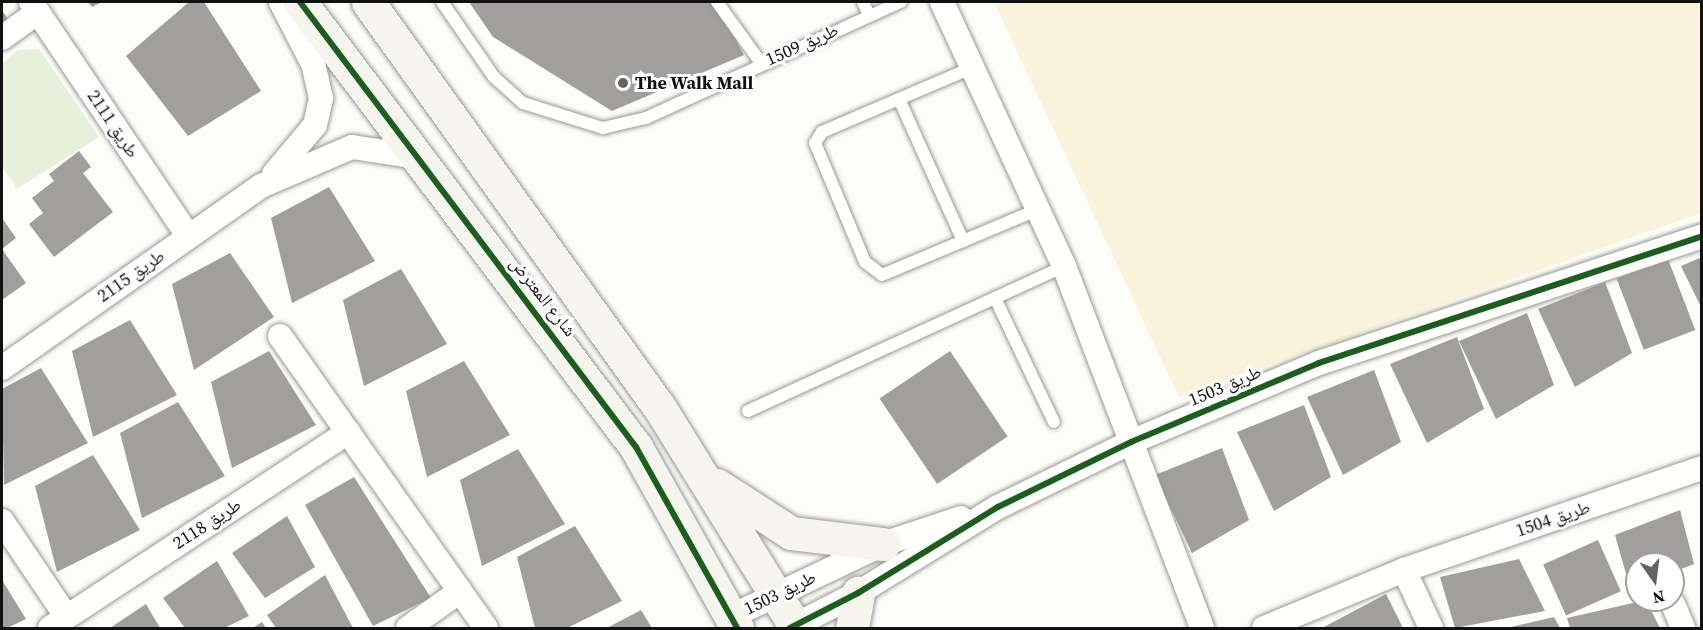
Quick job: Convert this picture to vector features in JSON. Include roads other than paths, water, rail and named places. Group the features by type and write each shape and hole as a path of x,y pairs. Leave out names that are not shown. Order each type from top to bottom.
{"street":[{"name":"طريق 2115","path":"2,368 261,186 294,154 320,112 313,64 281,2"},
{"name":"شارع المعترض","path":"300,2 412,156 636,447 734,623"},
{"name":"شارع المعترض","path":"368,2 704,476 776,593 794,628"},
{"path":"942,2 969,69 1064,266 1202,628"},
{"name":"طريق 2111","path":"2,38 34,7 188,236"},
{"name":"طريق 2115","path":"261,186 352,147 412,156"},
{"name":"طريق 1503","path":"794,628 858,593 998,507 1131,442 1319,363 1701,236"},
{"path":"280,336 486,628"},
{"name":"طريق 2118","path":"2,521 58,622 348,432"},
{"name":"طريق 1504","path":"1264,628 1404,570 1701,468"},
{"path":"704,476 791,533 883,544"},
{"name":"طريق 1503","path":"734,623 776,593 883,544 998,507"},
{"path":"1404,570 1431,628"},
{"path":"408,628 460,591"},
{"path":"852,628 858,593"},
{"path":"1676,612 1683,628"}],"lane":[{"path":"385,2 420,73"},
{"name":"طريق 1509","path":"442,2 508,91 524,103 581,125 625,125 901,2"},
{"path":"717,2 761,63"},
{"path":"863,2 869,15"},
{"path":"969,69 822,132 815,143 868,269 882,275 1037,210"},
{"path":"900,99 963,241"},
{"path":"748,411 1064,266"},
{"path":"995,298 1054,422"}],"place":[{"name":"The Walk Mall","path":"623,83"}]}
